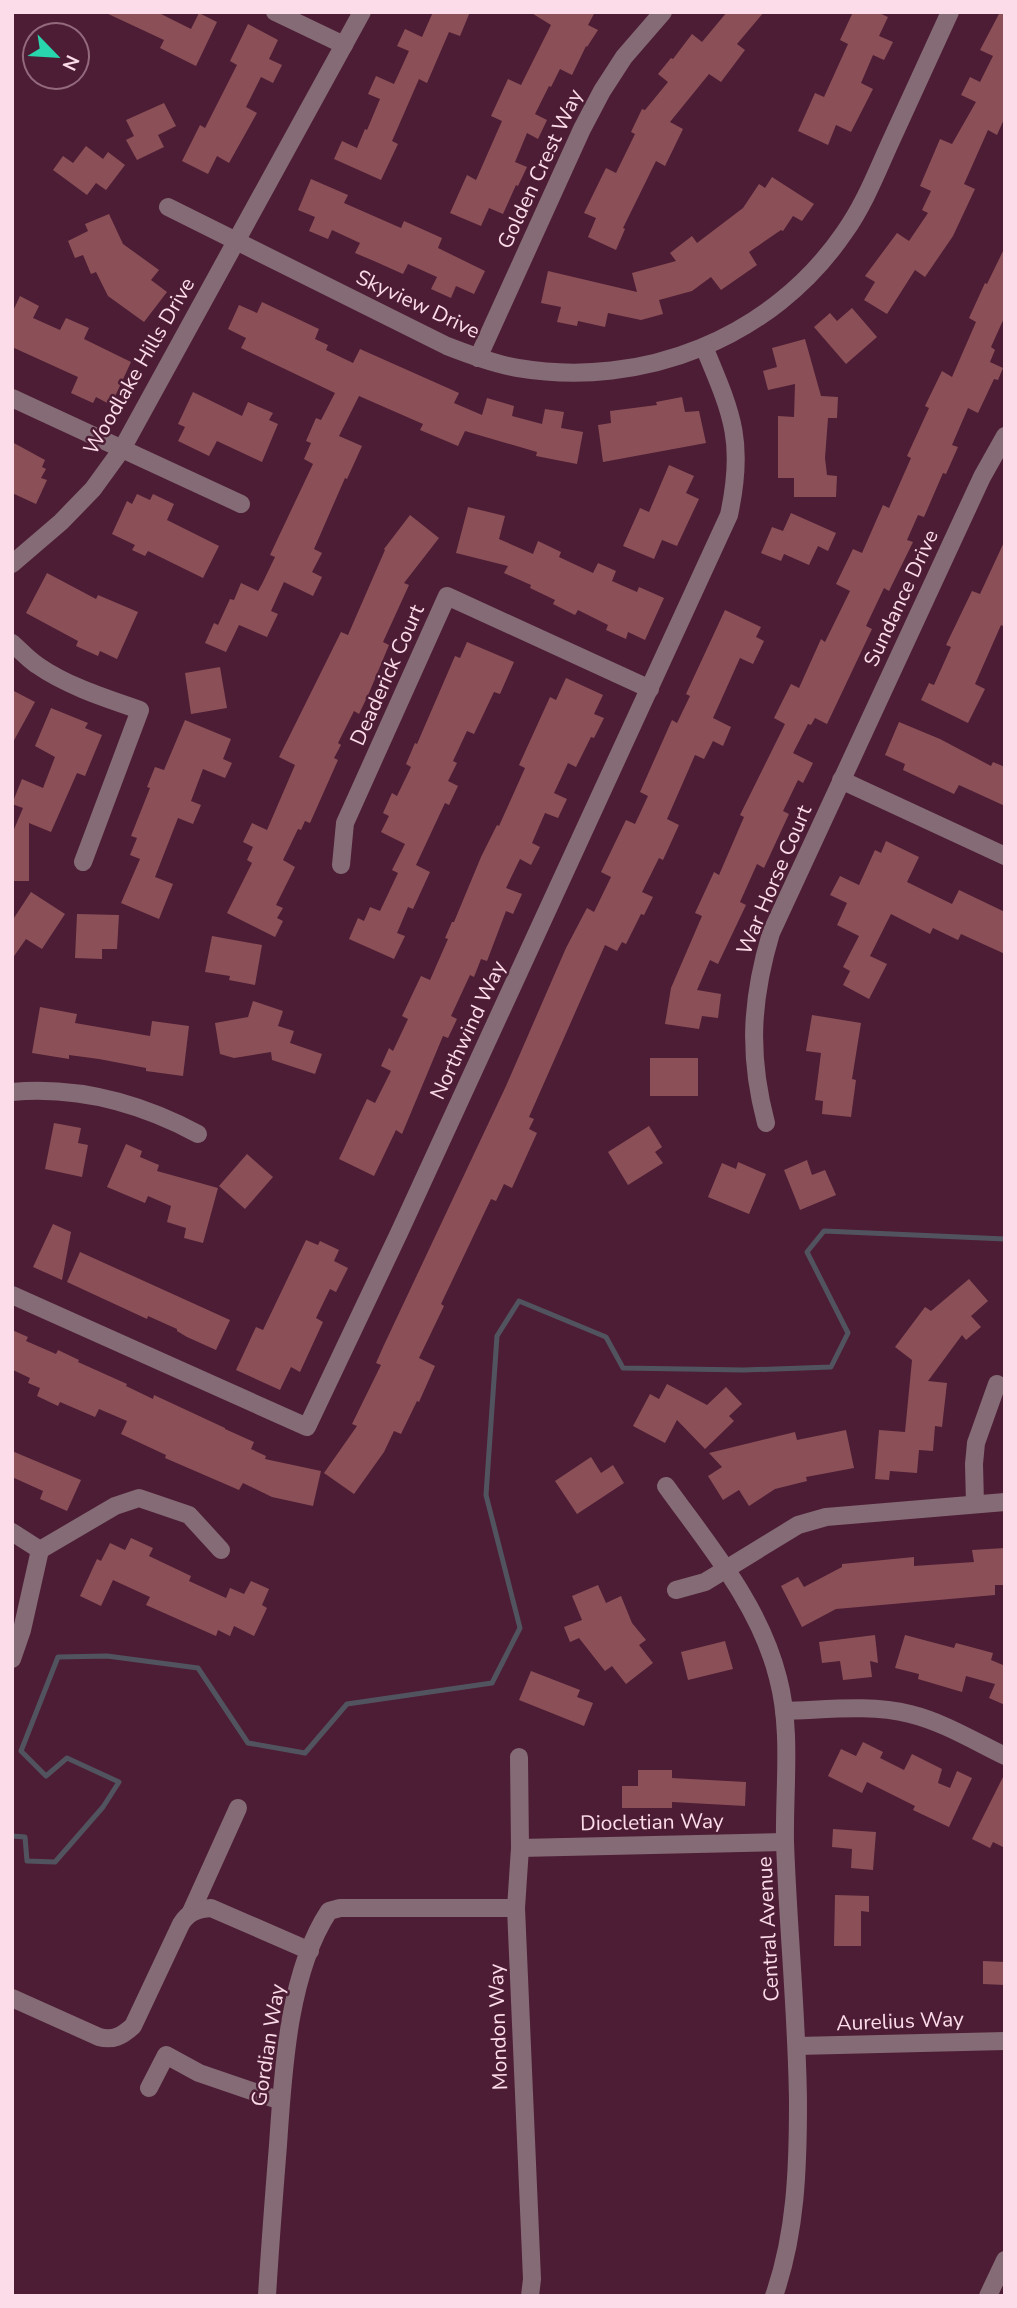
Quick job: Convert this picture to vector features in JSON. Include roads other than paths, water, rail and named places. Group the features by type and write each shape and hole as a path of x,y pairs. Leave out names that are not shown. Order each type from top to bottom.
{"street":[{"path":"275,12 344,45"},
{"name":"Woodlake Hills Drive","path":"12,564 61,522 93,489 122,449 362,12"},
{"name":"Golden Crest Way","path":"478,358 602,90 624,57 663,12"},
{"name":"Skyview Drive","path":"236,242 447,346 478,358 556,372 602,372 659,362 704,347 731,334 765,313 820,265 865,199 950,12"},
{"path":"168,207 236,242"},
{"name":"Northwind Way","path":"12,1295 307,1427 400,1233 729,515 736,485 734,429 726,399 704,347"},
{"path":"12,398 241,504"},
{"name":"Sundance Drive","path":"841,780 982,477 1005,436"},
{"name":"Deaderick Court","path":"341,865 345,823 447,596 650,689"},
{"path":"12,643 36,665 55,676 140,710 83,862"},
{"path":"841,780 1005,856"},
{"name":"War Horse Court","path":"766,1123 755,1075 753,1040 755,1000 761,966 771,933 841,780"},
{"path":"12,1092 65,1091 101,1097 164,1116 198,1134"},
{"path":"975,1504 976,1443 997,1384"},
{"name":"Central Avenue","path":"666,1486 727,1570 757,1621 769,1649 785,1711 785,1842 797,2046 798,2159 796,2204 788,2249 774,2296"},
{"path":"12,1659 22,1630 40,1550 115,1506 139,1498 189,1515 221,1550"},
{"path":"676,1590 705,1582 798,1525 827,1517 1005,1502"},
{"path":"12,1532 40,1550"},
{"path":"785,1711 848,1709 911,1714 1005,1756"},
{"name":"Mondon Way","path":"519,1757 520,1848 516,1908 532,2279 530,2296"},
{"path":"12,1998 99,2037 112,2039 124,2035 133,2026 181,1924 191,1912 238,1808"},
{"name":"Diocletian Way","path":"520,1848 785,1842"},
{"path":"191,1912 211,1908 310,1951"},
{"name":"Gordian Way","path":"267,2296 281,2101 292,2011 310,1951 329,1911 340,1908 516,1908"},
{"name":"Aurelius Way","path":"797,2046 1005,2041"},
{"path":"149,2088 166,2055 199,2073 281,2101"},
{"path":"988,2296 1005,2260"}],"waterway":[{"path":"12,1836 25,1837 27,1861 55,1862 103,1807 119,1782 67,1758 46,1776 21,1751 58,1657 107,1656 198,1668 248,1743 305,1753 347,1704 492,1683 520,1628 486,1495 497,1336 519,1301 606,1337 623,1368 744,1370 831,1367 848,1333 807,1252 824,1231 1005,1239"}]}
